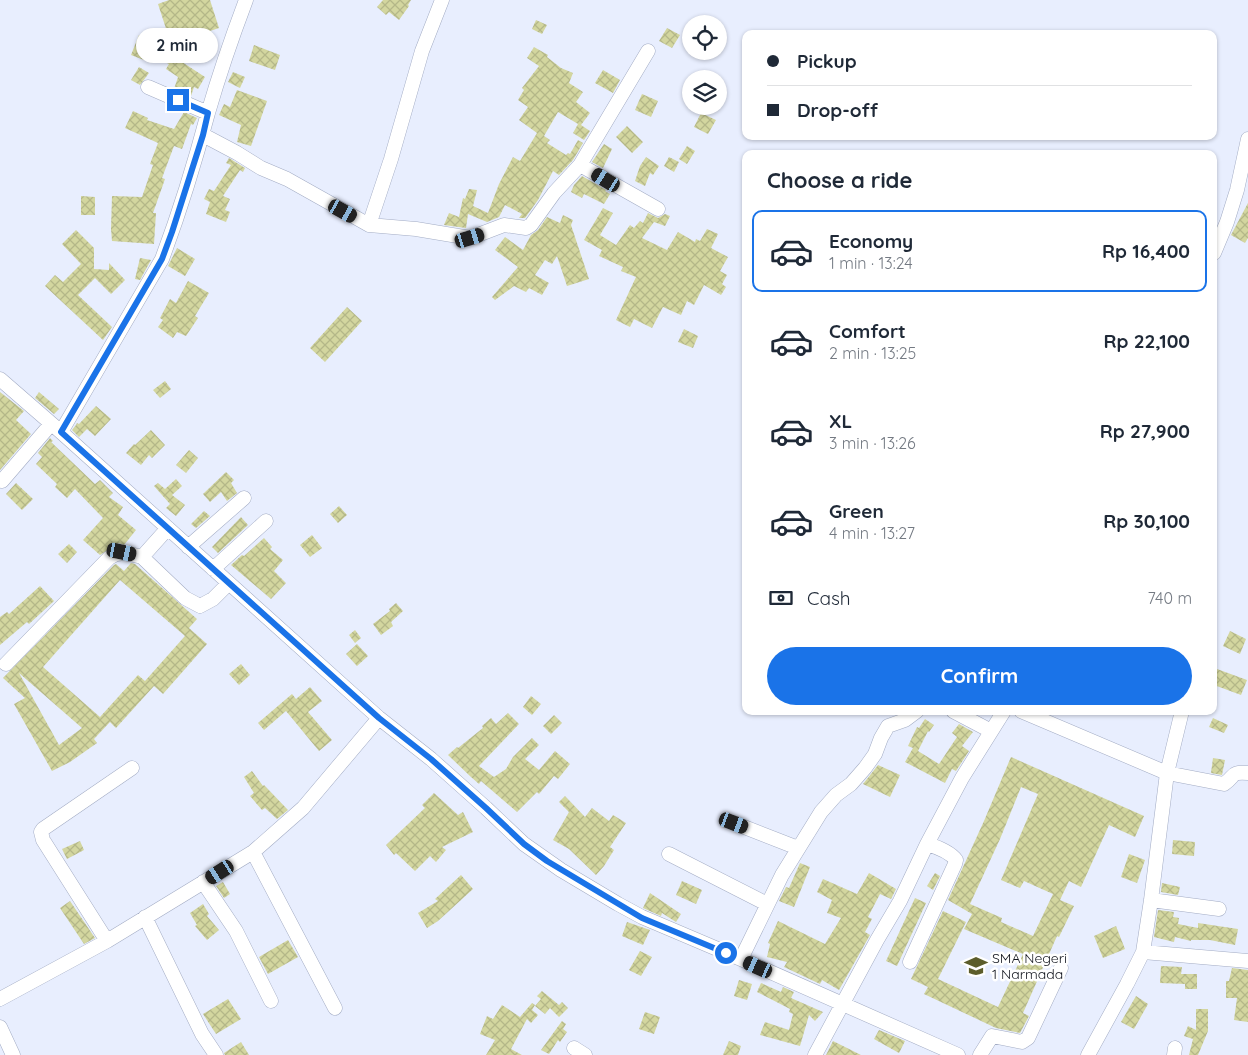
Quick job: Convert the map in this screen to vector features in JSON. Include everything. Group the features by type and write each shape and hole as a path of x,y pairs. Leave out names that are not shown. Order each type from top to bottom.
{"street":[{"path":"2,481 56,428 162,259 203,135 225,56 246,0"},
{"path":"369,225 392,159 422,51 442,0"},
{"path":"203,135 369,225 416,229 470,238 504,225 526,228 531,225 554,193 580,165 648,51"},
{"path":"148,87 208,113"},
{"path":"1217,246 1237,190 1248,139"},
{"path":"580,165 658,209"},
{"path":"0,380 379,718 466,789 524,844 561,870 650,921 958,1055"},
{"path":"188,547 244,498"},
{"path":"213,569 266,521"},
{"path":"142,557 168,528"},
{"path":"6,664 116,553 122,552 142,557 185,598 200,606 213,599 229,583"},
{"path":"741,959 767,904 798,848 821,812 836,795 851,784 866,768 888,726 905,720 912,715"},
{"path":"961,715 991,731"},
{"path":"815,1055 849,1007 900,901 935,847 962,778 1001,715"},
{"path":"1031,715 1167,772 1224,784 1236,772 1248,773"},
{"path":"1088,1055 1143,952 1167,772 1181,715"},
{"path":"0,1000 107,941 253,852 303,808 379,718"},
{"path":"107,941 44,840 41,832 42,829 132,768"},
{"path":"734,823 798,848"},
{"path":"910,962 955,864 954,857 935,847"},
{"path":"253,852 335,1008"},
{"path":"669,854 767,904"},
{"path":"203,882 236,931 271,1001"},
{"path":"1151,900 1219,909"},
{"path":"145,917 202,1034 216,1055"},
{"path":"1143,952 1248,961"},
{"path":"980,1055 992,1036 1022,1042 1028,1038 1061,968"},
{"path":"0,1027 13,1055"}],"building":[{"path":"169,0 210,0 219,28 171,44 158,4"},
{"path":"383,0 411,0 399,20 389,12 386,15 377,7"},
{"path":"536,20 547,25 542,34 532,29"},
{"path":"667,28 680,35 672,48 659,41"},
{"path":"139,35 152,40 144,60 131,55"},
{"path":"254,45 280,55 275,70 249,61"},
{"path":"534,47 548,55 547,57 561,68 573,73 569,83 583,92 576,102 590,113 581,125 590,131 584,140 573,133 578,124 558,112 544,136 550,140 547,143 566,155 570,154 578,140 583,143 573,160 559,175 553,171 538,200 525,218 519,218 522,214 505,205 499,217 487,222 468,214 466,228 444,225 449,213 459,217 463,198 465,199 469,189 477,190 473,206 488,213 499,184 513,157 520,161 537,133 519,120 528,107 518,100 524,90 522,88 539,66 527,58"},
{"path":"175,50 186,57 182,62 205,77 198,89 194,87 191,96 174,89 178,77 166,69 169,64 167,63"},
{"path":"139,67 149,73 140,85 131,80"},
{"path":"603,70 620,80 613,93 595,83"},
{"path":"233,72 245,77 240,88 228,82"},
{"path":"237,90 267,101 251,146 237,142 241,125 219,115 224,104 230,107"},
{"path":"642,94 658,101 651,117 635,110"},
{"path":"133,111 148,118 147,120 174,129 184,112 197,118 193,125 191,124 182,149 174,146 162,178 165,179 153,213 156,213 154,244 112,241 112,196 142,197 153,165 150,164 158,143 125,128"},
{"path":"700,115 705,115 716,120 708,134 694,127"},
{"path":"627,126 643,142 632,153 616,137"},
{"path":"604,144 612,149 603,168 592,162"},
{"path":"687,146 695,151 687,164 679,159"},
{"path":"646,157 659,166 653,175 650,173 645,186 635,181 640,166"},
{"path":"669,157 679,162 674,172 664,166"},
{"path":"229,158 245,168 243,172 240,170 223,196 230,199 225,210 230,212 226,222 206,214 210,202 204,199 209,189 214,191 231,165 226,163"},
{"path":"582,176 610,194 604,204 584,194 582,198 571,192"},
{"path":"81,196 95,197 95,215 81,215"},
{"path":"1248,203 1248,238 1245,243 1231,235"},
{"path":"603,208 613,213 600,235 616,245 630,225 634,228 640,221 643,223 648,213 658,218 665,214 670,216 665,226 654,222 642,238 667,250 678,232 695,242 696,239 700,241 707,229 718,234 711,248 728,257 720,271 727,275 722,284 726,287 721,295 704,285 694,305 687,301 681,315 663,307 652,328 634,319 630,327 616,320 636,277 621,271 623,267 599,256 602,250 584,240"},
{"path":"563,215 573,220 571,225 589,279 567,286 557,256 552,264 545,260 535,275 549,283 542,295 529,288 526,292 514,286 495,300 492,297 518,267 495,250 505,237 523,250 531,235 538,230 547,217 560,223"},
{"path":"76,230 94,248 94,269 109,270 109,263 125,280 111,294 95,278 78,295 112,327 103,340 45,286 55,275 63,282 81,264 62,244"},
{"path":"177,248 195,259 185,276 168,266"},
{"path":"140,258 151,260 140,280 135,279"},
{"path":"188,281 209,293 195,316 198,318 186,336 177,332 173,338 158,327 163,320 160,318 170,299 176,303"},
{"path":"347,307 362,321 325,362 310,348"},
{"path":"684,329 698,336 693,348 678,342"},
{"path":"165,381 171,389 160,398 153,390"},
{"path":"0,392 24,411 16,420 31,434 0,470"},
{"path":"39,392 59,409 54,414 35,398"},
{"path":"96,406 111,419 95,436 87,429 79,437 72,430"},
{"path":"151,430 165,445 152,458 149,455 141,465 126,453"},
{"path":"50,438 53,441 51,442 95,484 100,480 113,493 109,497 123,507 118,515 136,530 124,545 119,543 100,555 83,540 103,518 75,489 67,498 55,487 57,484 36,464 42,457 38,453"},
{"path":"189,450 198,458 186,473 176,465"},
{"path":"226,472 234,480 231,483 237,493 227,501 221,492 210,502 203,494"},
{"path":"176,479 182,486 172,495 185,505 176,516 166,508 170,504 154,486 158,483 165,489"},
{"path":"16,483 33,499 22,510 6,494"},
{"path":"339,506 347,515 338,523 330,514"},
{"path":"204,511 210,516 196,528 191,524"},
{"path":"241,517 248,525 218,553 212,547"},
{"path":"312,535 322,548 310,557 300,545"},
{"path":"264,538 272,547 270,549 283,560 274,571 286,583 271,599 231,565"},
{"path":"69,544 77,552 67,563 58,554"},
{"path":"131,563 135,564 197,619 189,628 207,644 163,694 154,686 116,728 110,722 94,739 97,743 70,762 52,771 14,704 25,698 3,678 114,565 116,564 124,571","holes":["120,580 185,636 145,681 138,675 100,717 43,667","19,673 82,728 59,745"]},
{"path":"40,586 54,601 29,624 27,622 0,645 0,617 7,612 9,614"},
{"path":"396,603 403,611 391,622 393,626 381,635 373,624 390,611 389,609"},
{"path":"355,630 361,638 355,643 349,635"},
{"path":"1230,631 1246,639 1240,654 1223,646"},
{"path":"357,644 368,656 357,666 346,654"},
{"path":"241,664 250,675 239,685 229,674"},
{"path":"1217,669 1247,680 1241,695 1217,686"},
{"path":"310,687 322,701 308,712 332,740 319,751 286,711 264,730 258,723 292,694 296,699"},
{"path":"531,696 541,704 532,715 523,707"},
{"path":"508,713 519,724 479,766 494,777 506,769 513,757 532,738 539,745 525,759 539,770 555,751 570,764 558,779 554,776 539,794 537,792 517,812 481,781 479,784 448,755 483,728 482,726 491,718 496,724"},
{"path":"554,715 562,723 551,734 543,726"},
{"path":"1213,718 1228,725 1224,733 1209,727"},
{"path":"925,719 934,725 928,731 918,751 939,764 957,737 952,733 959,724 973,732 962,746 969,751 956,771 952,769 945,783 905,762 913,748 908,746 917,727 919,728"},
{"path":"1011,757 1144,816 1135,837 1109,825 1081,887 1069,881 1060,900 1074,906 1059,937 1057,936 1023,1013 1029,1016 1020,1033 996,1028 924,994 928,987 911,979 943,911 966,922 938,979 998,1007 1023,954 964,929 972,914 948,900","holes":["1021,787 1038,794 1001,880 1020,888 1024,881 1053,894 1033,936 1001,922 1002,918 970,904 1000,839"]},
{"path":"1213,758 1225,760 1222,775 1211,773"},
{"path":"878,765 900,775 890,797 863,784"},
{"path":"252,771 263,786 288,810 277,819 265,808 262,810 250,796 254,793 244,777"},
{"path":"434,793 458,815 463,812 473,832 442,847 446,850 436,862 430,856 415,871 396,853 394,855 386,845 425,808 422,805"},
{"path":"565,796 585,817 592,808 609,821 613,815 626,823 610,847 614,850 596,875 569,849 553,840 569,812 559,802"},
{"path":"1173,840 1195,842 1194,856 1172,854"},
{"path":"80,841 84,850 67,859 62,849"},
{"path":"1129,854 1145,860 1137,883 1121,877"},
{"path":"800,863 810,867 794,907 779,901 786,887 789,888"},
{"path":"869,873 896,889 891,899 880,894 868,917 872,919 865,932 870,935 839,990 822,980 820,984 784,967 787,962 767,957 770,944 768,943 778,921 825,944 841,918 827,913 832,900 817,892 823,879 857,894"},
{"path":"935,873 940,876 933,890 927,886"},
{"path":"461,875 473,889 438,921 427,928 418,913 438,901 435,899"},
{"path":"682,881 702,890 696,904 676,895"},
{"path":"223,882 230,894 224,898 216,886"},
{"path":"1162,883 1180,887 1178,895 1161,892"},
{"path":"650,893 681,914 676,922 662,913 661,916 643,908"},
{"path":"915,898 926,903 897,966 886,961"},
{"path":"70,901 95,938 84,944 60,908"},
{"path":"203,904 209,914 207,916 219,930 207,940 195,926 197,925 190,913"},
{"path":"1158,910 1174,912 1173,917 1179,918 1178,924 1198,928 1198,923 1238,929 1235,945 1210,940 1191,941 1175,937 1174,942 1154,937"},
{"path":"627,922 650,930 643,945 622,936"},
{"path":"1116,926 1125,949 1103,958 1094,936"},
{"path":"288,940 298,957 268,974 259,957"},
{"path":"640,951 652,957 641,976 629,970"},
{"path":"1161,966 1182,967 1181,974 1197,974 1197,989 1185,989 1185,984 1160,983"},
{"path":"1232,968 1248,970 1248,1022 1234,1020 1237,998 1226,998 1226,981 1229,981"},
{"path":"739,980 752,984 747,1000 734,996"},
{"path":"761,983 781,992 783,987 794,992 791,998 823,1012 815,1021 809,1015 800,1046 760,1035 765,1022 789,1030 793,1014 789,1012 790,1009 757,992"},
{"path":"542,991 559,1005 562,1002 568,1008 559,1017 550,1008 545,1014 535,1006 541,999 537,996"},
{"path":"1136,996 1148,1004 1134,1029 1121,1022"},
{"path":"228,999 241,1019 216,1034 203,1014"},
{"path":"532,1003 535,1005 532,1010 538,1015 531,1023 527,1019 511,1049 522,1055 486,1055 495,1040 480,1034 487,1016 493,1019 502,1005 520,1017"},
{"path":"1196,1009 1208,1009 1208,1031 1198,1055 1189,1055 1193,1039 1184,1036 1188,1026 1196,1030"},
{"path":"645,1012 660,1017 654,1034 639,1029"},
{"path":"562,1021 566,1024 563,1029 567,1032 560,1042 558,1040 549,1054 541,1050"},
{"path":"879,1030 905,1041 899,1053 874,1039"},
{"path":"729,1041 741,1046 738,1055 723,1055"},
{"path":"833,1041 861,1055 826,1055"},
{"path":"241,1042 249,1055 225,1055 224,1053"}],"place":[{"name":"SMA Negeri 1 Narmada","path":"976,966"}],"route":[{"path":"178,100 208,113 203,135 172,232 154,274 61,432 379,718 431,759 524,844 561,870 642,918 726,953"}]}
